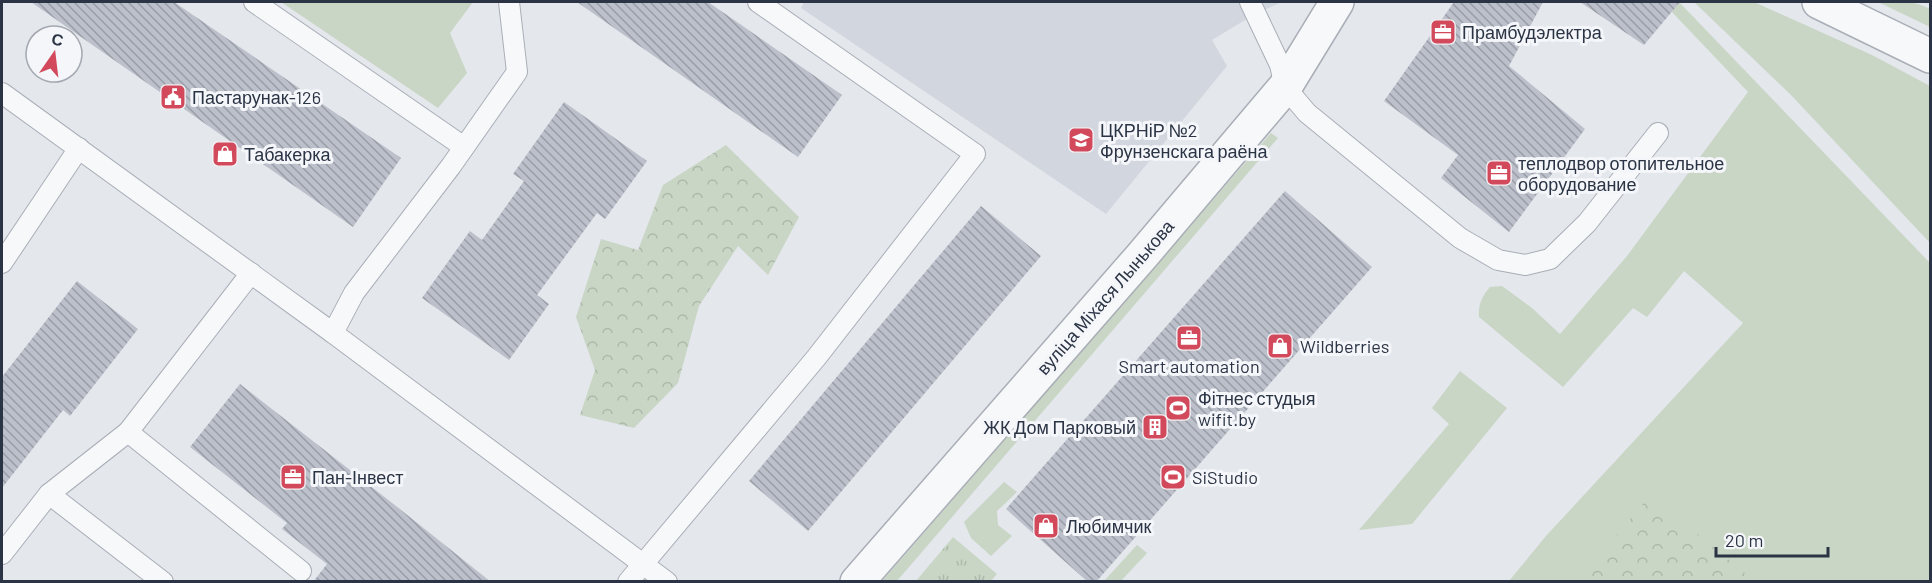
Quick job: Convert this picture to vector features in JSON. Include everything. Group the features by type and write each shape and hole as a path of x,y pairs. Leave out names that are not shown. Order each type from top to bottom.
{"street":[{"name":"вуліца Міхася Лынькова","path":"857,582 1141,257 1285,87 1337,2"},
{"path":"1819,2 1930,56"}],"lane":[{"path":"254,2 464,147"},
{"path":"333,333 354,293 464,147 517,72 509,2"},
{"path":"628,582 816,358 975,154 758,2"},
{"path":"1250,2 1280,65 1285,87 1307,113 1460,238 1498,260 1525,265 1550,259 1587,223 1658,133"},
{"path":"2,93 333,333 644,562 667,582"},
{"path":"2,263 78,148"},
{"path":"2,554 49,494 128,432 251,273"},
{"path":"128,432 301,571"},
{"path":"49,494 163,582"}],"shaded area":[{"name":"ЦКРНіР №2 Фрунзенскага раёна","path":"804,2 1282,2 1255,14 1212,40 1227,66 1106,214 801,8"}],"green space":[{"path":"281,2 473,2 450,33 467,73 438,108"},
{"path":"1654,2 1679,2 1930,263 1930,581 1509,581 1546,536 1743,323 1684,271 1647,317 1633,308 1563,387 1479,317 1480,305 1487,290 1490,287 1502,286 1532,308 1560,334 1627,256 1748,92 1672,12"},
{"path":"1694,2 1754,2 1872,55 1930,86 1930,243 1791,95"},
{"path":"1878,2 1905,2 1930,9 1930,27"},
{"path":"1271,133 1278,138 897,581 882,581"},
{"path":"726,145 799,217 768,275 738,246 699,306 678,383 634,428 580,415 595,370 576,317 601,239 638,250 663,185"},
{"path":"1460,371 1507,408 1412,524 1359,530 1449,424 1432,408"},
{"path":"1004,482 1017,492 997,511 998,525 1012,536 991,556 971,538 964,522"},
{"path":"1650,495 1751,578 1750,581 1579,581"},
{"path":"953,537 997,574 991,581 916,581"},
{"path":"1137,545 1147,553 1121,581 1104,581"}],"building":[{"path":"31,2 174,2 401,158 353,227 84,39 84,24 62,24"},
{"path":"577,2 708,2 842,95 798,157"},
{"path":"1454,2 1543,2 1509,66 1585,129 1509,232 1441,178 1458,155 1384,101"},
{"path":"1580,2 1680,2 1644,45"},
{"path":"564,102 647,161 605,219 597,213 537,295 549,304 509,360 422,298 470,231 482,240 524,181 513,174"},
{"name":"ЖК Дом Парковый","path":"1285,191 1372,267 1096,582 1088,582 1006,509"},
{"path":"981,206 1041,256 808,531 749,481"},
{"path":"77,281 138,329 70,416 63,410 2,488 2,377"},
{"name":"Пан-Інвест","path":"240,384 491,582 313,582 327,564 282,529 287,523 190,447"}],"place":[{"name":"Прамбудэлектра","path":"1443,32"},
{"name":"Пастарунак-126","path":"173,97"},
{"name":"ЦКРНіР №2 Фрунзенскага раёна","path":"1081,140"},
{"name":"Табакерка","path":"225,154"},
{"name":"теплодвор отопительное оборудование","path":"1499,173"},
{"name":"Smart automation","path":"1189,338"},
{"name":"Wildberries","path":"1280,346"},
{"name":"Фітнес студыя wifit.by","path":"1178,408"},
{"name":"ЖК Дом Парковый","path":"1155,427"},
{"name":"Пан-Інвест","path":"293,477"},
{"name":"SiStudio","path":"1173,477"},
{"name":"Любимчик","path":"1046,526"}]}
